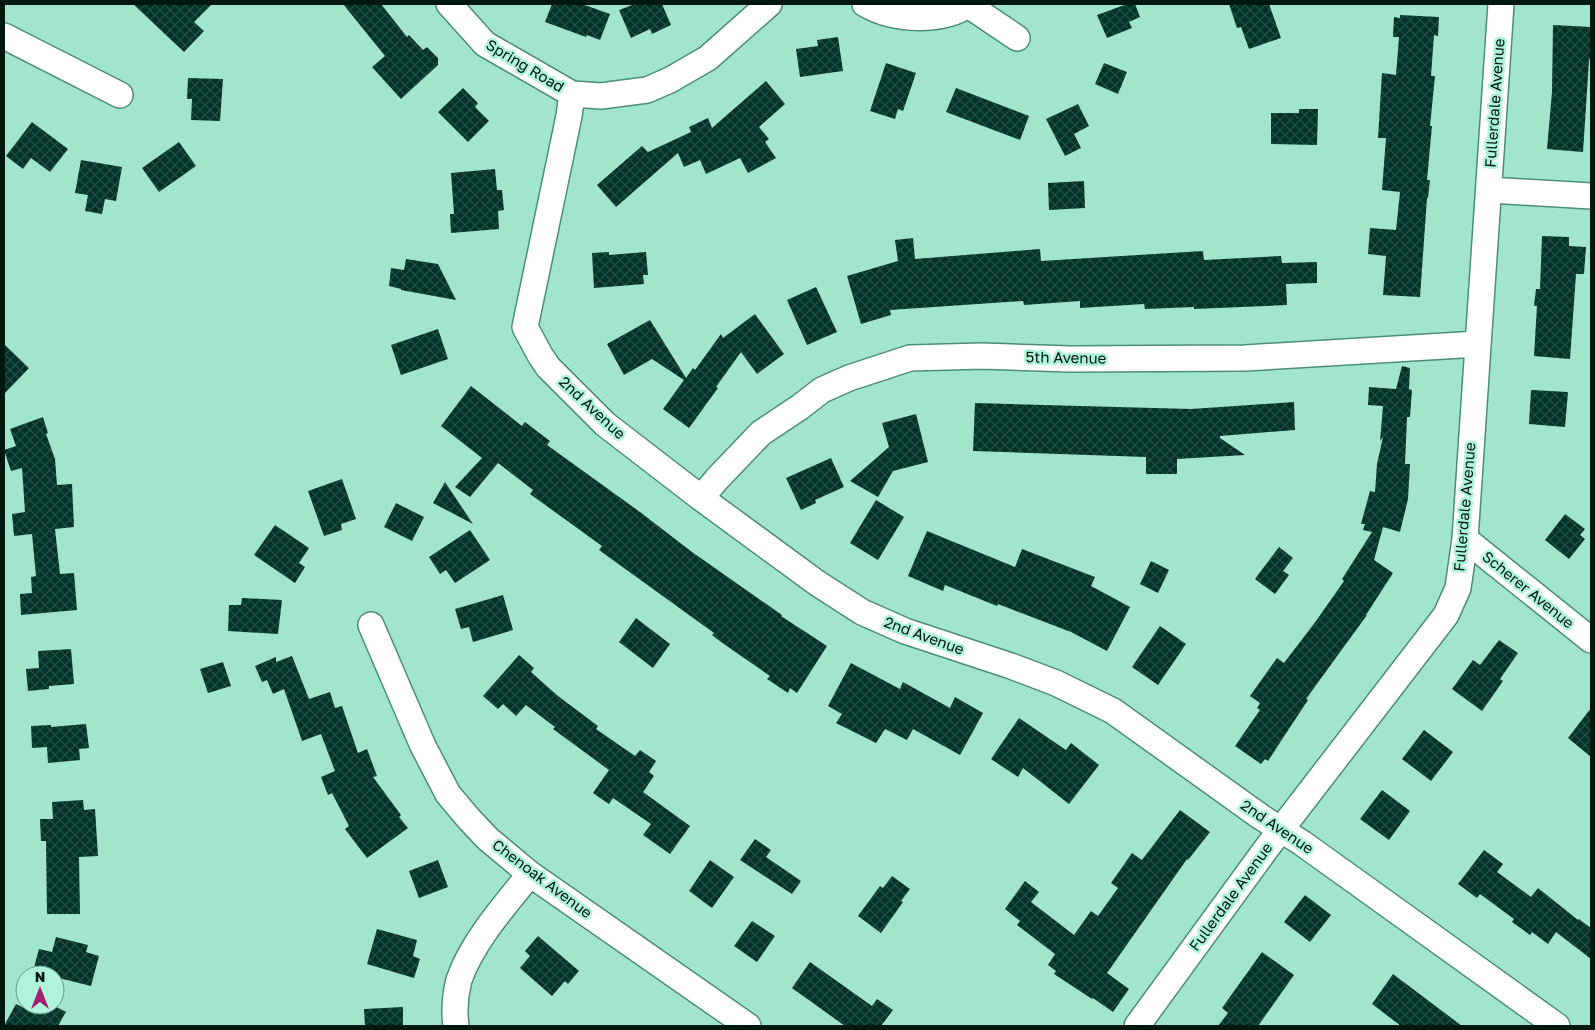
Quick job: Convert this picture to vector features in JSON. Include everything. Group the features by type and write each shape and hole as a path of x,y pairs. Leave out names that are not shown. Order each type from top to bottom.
{"street":[{"name":"Spring Road","path":"449,4 485,44 572,94 601,96 647,90 670,80 708,58 769,4"},
{"path":"865,4 893,14 914,18 934,17 969,5 1017,38"},
{"name":"Fullerdale Avenue","path":"1138,1026 1281,829 1446,615 1458,588 1465,539 1502,4"},
{"path":"4,36 120,94"},
{"name":"2nd Avenue","path":"572,94 525,327 548,367 605,424 817,584 862,612 905,630 1056,683 1113,711 1557,1026"},
{"path":"1489,190 1591,196"},
{"name":"5th Avenue","path":"701,498 761,433 822,390 849,378 910,358 982,356 1245,358 1478,344"},
{"name":"Scherer Avenue","path":"1465,539 1591,640"},
{"name":"Chenoak Avenue","path":"371,625 423,746 448,794 468,819 530,874 748,1026"},
{"path":"456,1026 454,1011 459,981 467,964 478,944 530,874"}],"building":[{"path":"133,4 212,4 194,22 204,31 184,52"},
{"path":"343,4 381,4 407,37 409,35 423,50 427,47 438,58 438,65 401,99 372,67 385,56"},
{"path":"552,4 582,4 610,14 600,40 587,35 586,37 545,22"},
{"path":"635,4 662,4 671,25 652,34 650,29 631,38 619,10"},
{"path":"1127,4 1135,4 1140,17 1129,22 1132,28 1107,38 1097,15"},
{"path":"1229,4 1269,4 1281,38 1249,49 1241,27 1237,28"},
{"path":"1400,15 1439,17 1438,36 1434,35 1431,76 1435,76 1427,180 1430,180 1420,297 1383,295 1386,256 1368,254 1370,228 1396,230 1400,192 1382,190 1386,138 1378,138 1382,73 1396,75 1399,37 1393,37 1394,17 1400,18"},
{"path":"1553,25 1591,27 1591,57 1589,61 1583,152 1547,149 1552,92"},
{"path":"838,37 843,71 800,77 796,49 818,46 817,40"},
{"path":"886,63 916,73 903,111 898,109 895,119 870,111"},
{"path":"1104,63 1127,72 1118,94 1095,84"},
{"path":"188,78 223,79 220,121 191,120 192,99 187,99"},
{"path":"766,81 785,104 759,127 769,139 765,142 776,158 748,173 740,158 706,174 700,160 684,167 678,153 616,207 597,185 642,146 648,152 691,132 689,127 708,118 712,128"},
{"path":"463,88 478,103 475,107 489,121 468,142 438,112"},
{"path":"956,88 1029,116 1020,140 946,112"},
{"path":"1078,104 1089,126 1074,134 1081,148 1065,156 1046,119"},
{"path":"1299,109 1318,109 1317,145 1271,144 1271,113 1299,113"},
{"path":"32,122 68,149 50,172 31,158 23,169 6,156"},
{"path":"179,142 196,166 159,192 142,168"},
{"path":"81,160 122,167 116,201 105,199 102,214 85,211 88,195 75,193"},
{"path":"495,169 497,190 502,190 504,210 498,211 499,229 451,233 450,214 454,214 451,173"},
{"path":"1084,181 1085,208 1049,210 1048,183"},
{"path":"1542,236 1569,237 1569,246 1586,247 1584,274 1576,274 1570,359 1534,356 1537,306 1534,306 1536,289 1540,289"},
{"path":"913,238 915,259 1040,249 1041,261 1203,251 1204,260 1281,256 1282,263 1317,262 1317,283 1286,284 1287,305 1145,309 1144,304 1080,308 1080,301 1024,305 1023,301 890,310 891,315 861,324 847,276 898,261 895,240"},
{"path":"609,252 609,255 646,252 648,275 643,275 644,284 594,288 592,253"},
{"path":"406,259 438,264 456,300 389,286 391,268 404,270"},
{"path":"816,287 837,332 807,345 787,300"},
{"path":"755,314 784,354 757,374 741,352 689,428 663,409 684,380 652,359 624,375 607,344 650,320 686,378 693,368 695,370 721,334 723,338"},
{"path":"438,329 448,359 401,375 391,345"},
{"path":"4,344 29,368 4,394"},
{"path":"1402,366 1410,368 1409,389 1412,390 1410,417 1407,417 1405,464 1410,464 1408,499 1400,532 1383,527 1374,560 1393,573 1367,615 1306,699 1308,700 1268,761 1265,759 1261,764 1235,746 1260,710 1257,708 1260,703 1250,696 1277,658 1284,663 1316,621 1344,581 1342,579 1372,532 1363,530 1365,524 1361,524 1370,491 1375,492 1377,464 1383,437 1380,441 1383,406 1368,405 1369,387 1396,389"},
{"path":"471,386 522,426 525,422 550,441 547,445 692,552 781,616 827,646 797,693 790,688 788,693 767,679 770,676 721,642 712,635 714,633 599,550 602,546 530,494 533,490 498,463 470,497 455,487 482,458 441,426"},
{"path":"1531,390 1568,392 1565,427 1529,424"},
{"path":"1294,402 1295,430 1220,436 1220,438 1245,455 1177,459 1177,474 1146,474 1146,457 973,451 975,403 1191,409"},
{"path":"916,414 928,462 893,471 878,497 850,481 889,447 882,423"},
{"path":"43,417 48,433 46,434 55,459 57,485 72,484 74,527 55,529 60,574 74,573 77,610 21,615 20,594 32,593 31,577 36,576 32,534 14,536 12,514 25,512 22,468 11,471 4,450 16,446 10,429"},
{"path":"831,458 844,487 815,500 816,503 801,510 786,478"},
{"path":"342,479 356,519 341,524 342,530 324,536 308,491"},
{"path":"445,482 473,524 433,503"},
{"path":"876,500 904,517 878,560 850,543"},
{"path":"396,503 424,517 412,541 384,527"},
{"path":"1565,514 1585,529 1580,535 1585,539 1569,559 1545,540"},
{"path":"275,525 309,548 299,563 305,567 295,583 254,555"},
{"path":"470,530 490,560 455,583 446,570 440,574 429,557"},
{"path":"927,531 1015,567 1022,549 1095,577 1091,586 1130,607 1107,651 1071,632 998,604 997,606 945,585 943,591 908,576"},
{"path":"1279,547 1293,558 1283,571 1289,575 1275,594 1255,579"},
{"path":"1151,561 1169,570 1158,593 1140,584"},
{"path":"503,595 513,630 473,642 469,627 461,629 455,609"},
{"path":"242,598 282,600 278,634 228,631 229,605 241,605"},
{"path":"636,618 670,644 653,668 619,642"},
{"path":"1160,626 1186,644 1158,685 1132,667"},
{"path":"1499,640 1518,653 1500,679 1503,681 1482,711 1452,689 1473,660 1480,665"},
{"path":"71,649 74,684 49,686 49,689 28,691 26,669 39,668 38,651"},
{"path":"519,655 534,668 531,672 558,696 598,726 596,729 635,756 640,750 656,761 649,772 654,776 643,792 690,826 670,854 643,835 651,824 613,798 609,804 593,793 609,770 553,729 555,727 526,705 516,716 503,704 498,709 483,696"},
{"path":"292,656 309,699 330,692 335,708 342,706 358,753 367,749 377,776 373,777 401,815 399,817 408,828 367,858 345,829 349,826 332,793 328,795 321,777 335,771 321,734 302,741 284,689 273,694 267,680 262,682 255,666 276,657 276,662"},
{"path":"223,662 231,686 208,693 200,669"},
{"path":"851,663 900,689 903,682 950,708 955,697 983,713 960,755 913,729 907,740 885,729 876,743 836,723 842,714 828,706"},
{"path":"1591,708 1591,757 1568,738"},
{"path":"1019,718 1066,750 1071,743 1099,765 1069,804 1023,768 1018,777 991,759"},
{"path":"86,724 89,748 79,749 80,760 48,763 47,747 32,748 31,726 51,725 51,727"},
{"path":"1424,730 1453,752 1431,781 1402,759"},
{"path":"1382,790 1410,811 1389,840 1360,819"},
{"path":"83,800 84,810 95,809 98,856 79,857 80,914 47,914 46,841 41,841 40,819 53,819 52,802"},
{"path":"1180,810 1210,832 1187,859 1107,973 1129,989 1113,1012 1054,974 1056,971 1048,965 1055,954 1017,925 1020,921 1005,909 1025,881 1039,892 1031,902 1074,935 1091,911 1098,916 1118,888 1111,883 1132,853 1142,860"},
{"path":"755,839 771,850 766,857 801,881 792,894 740,860"},
{"path":"1484,850 1503,864 1497,872 1531,897 1538,888 1591,928 1591,959 1556,932 1548,944 1532,932 1530,935 1512,922 1514,919 1480,894 1477,898 1458,884"},
{"path":"438,860 448,887 419,898 409,871"},
{"path":"710,860 734,877 712,908 689,891"},
{"path":"892,876 910,889 881,933 858,916 880,886 883,888"},
{"path":"1305,895 1331,915 1310,942 1284,922"},
{"path":"752,921 775,936 757,962 734,946"},
{"path":"377,929 417,940 413,956 420,959 414,978 367,964"},
{"path":"538,936 579,971 568,984 565,981 552,996 520,968 530,956 525,951"},
{"path":"56,937 88,945 86,952 99,956 91,986 65,980 65,965 35,965 39,949 52,952"},
{"path":"1262,952 1294,975 1258,1026 1218,1026 1228,1013 1222,1008"},
{"path":"810,962 872,1006 877,999 893,1010 881,1026 845,1026 792,988"},
{"path":"1393,974 1462,1026 1401,1026 1372,1004"},
{"path":"15,1006 15,1015 64,1015 58,1026 4,1026"},
{"path":"403,1007 403,1026 365,1026 364,1009"}]}
